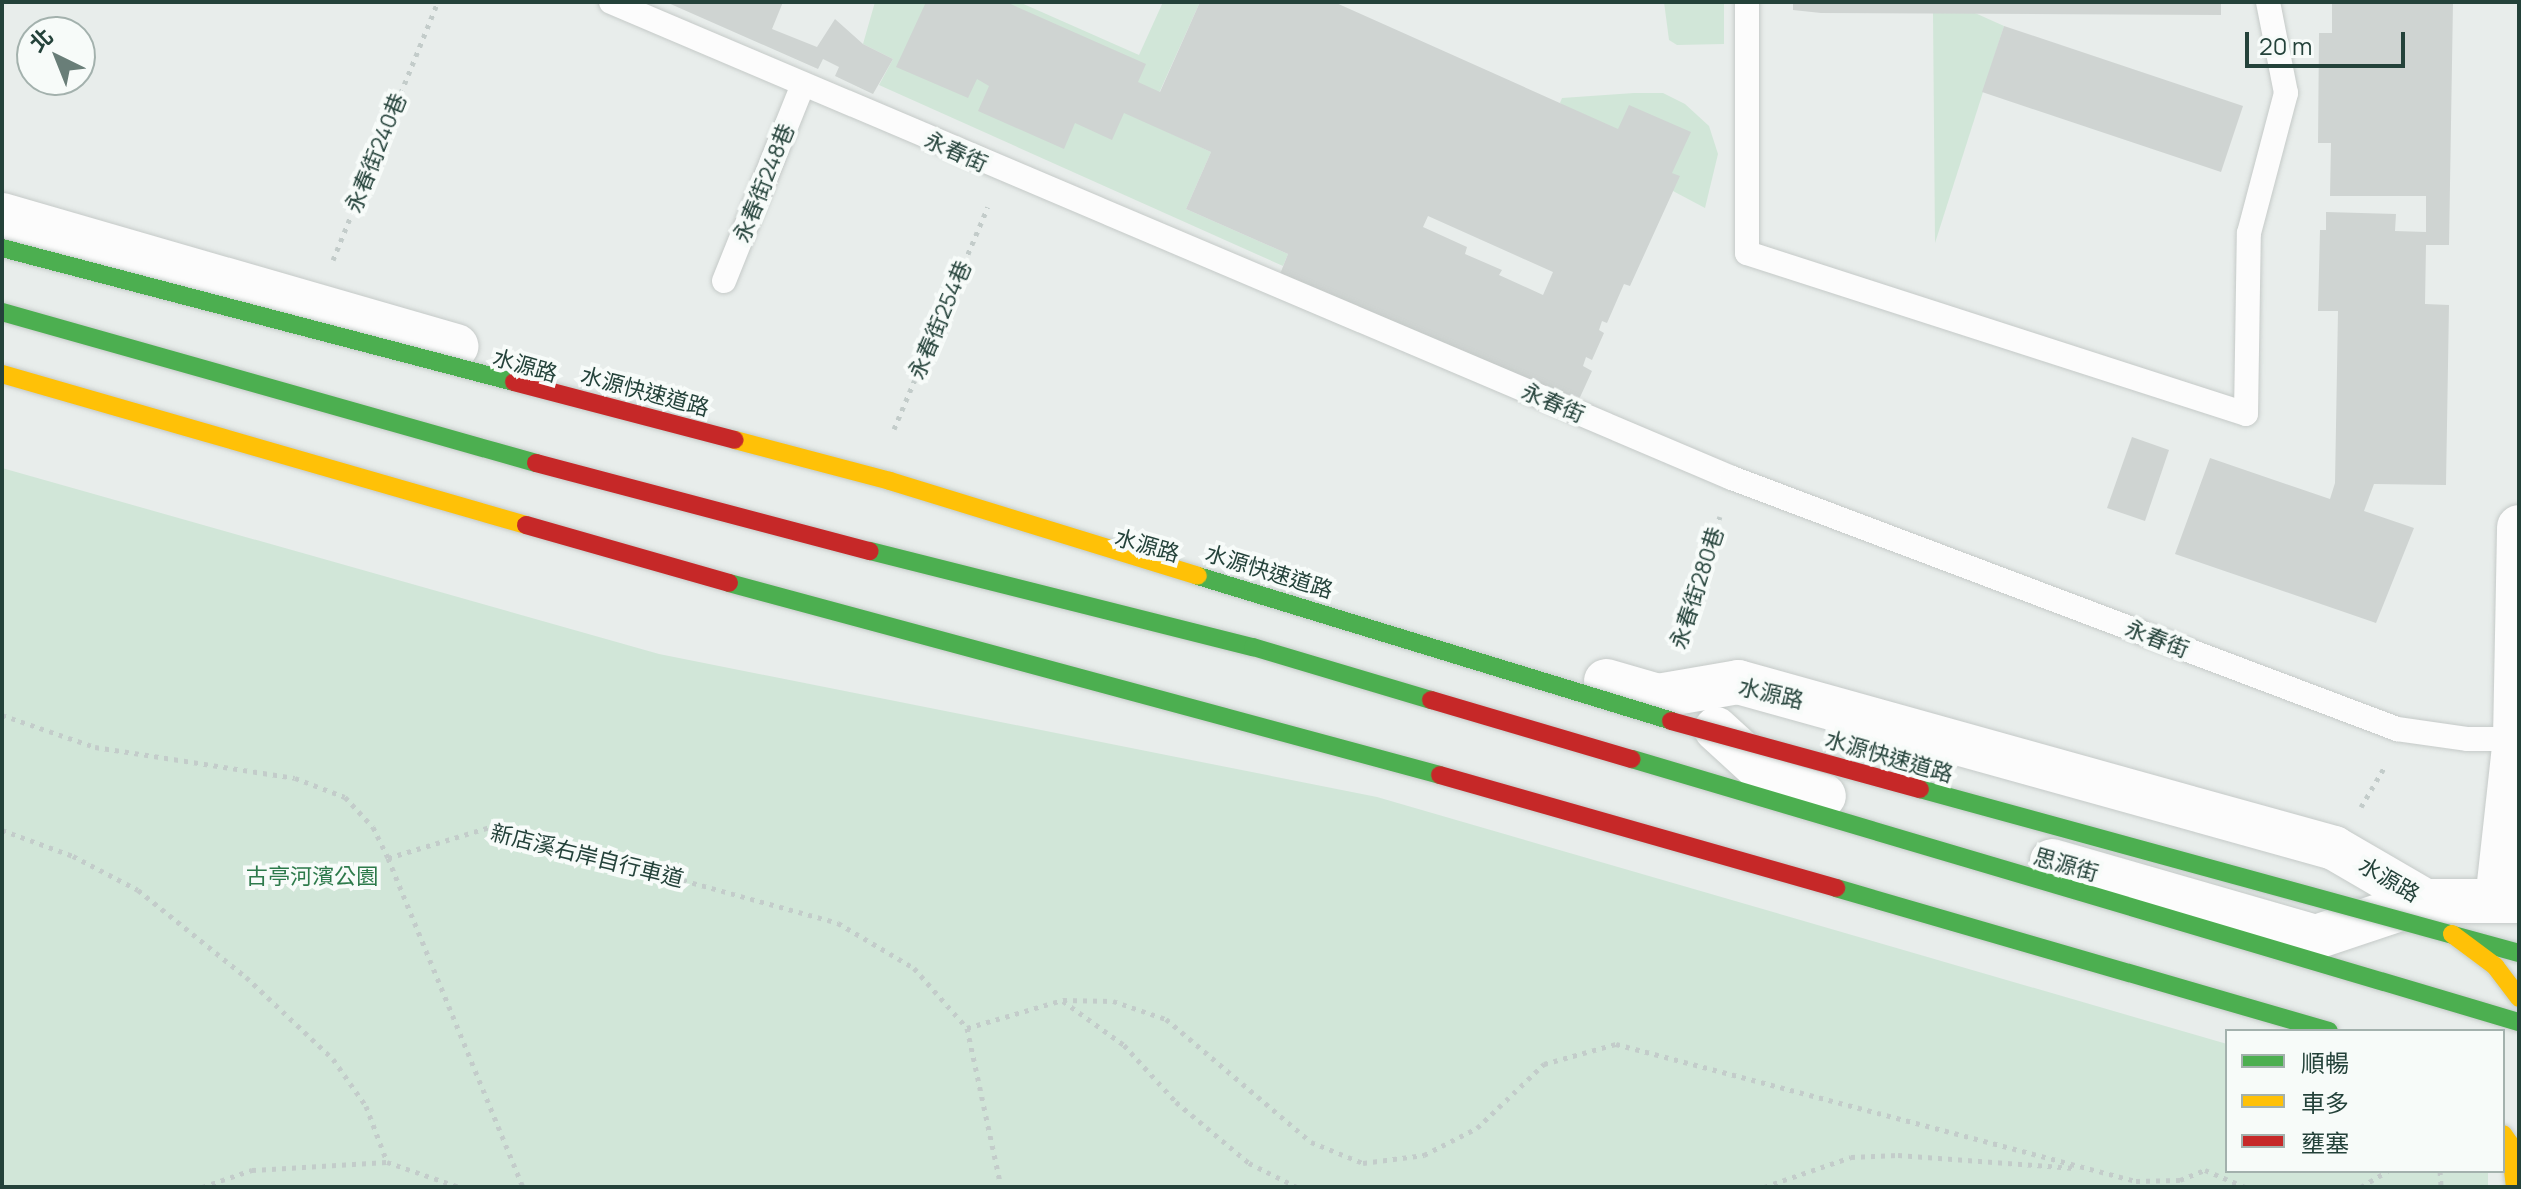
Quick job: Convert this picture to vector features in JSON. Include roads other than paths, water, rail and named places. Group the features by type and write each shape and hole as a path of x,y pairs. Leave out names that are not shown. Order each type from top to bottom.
{"main road":[{"name":"水源快速道路","path":"2,248 890,481 1640,712 2519,953"},
{"path":"2,312 659,498 1253,647 2519,1022"},
{"path":"2,374 752,589 1520,796 2322,1029"},
{"path":"2008,796 2431,919 2495,966 2519,998"},
{"path":"2505,1137 2510,1144 2515,1187"}],"street":[{"name":"水源路","path":"2,215 1658,696 1738,682 2334,848 2425,901 2508,901"},
{"path":"2508,901 2519,527"},
{"name":"思源街","path":"1658,696 1723,732 1773,781 2316,937 2425,901"}],"lane":[{"name":"永春街","path":"611,2 1003,173 1732,478 2397,729 2468,739 2515,739"},
{"path":"1747,2 1747,253 2246,414 2249,233 2286,93 2268,2"},
{"name":"永春街248巷","path":"724,281 803,84"}],"park label":[{"name":"古亭河濱公園","path":"312,877"}]}
